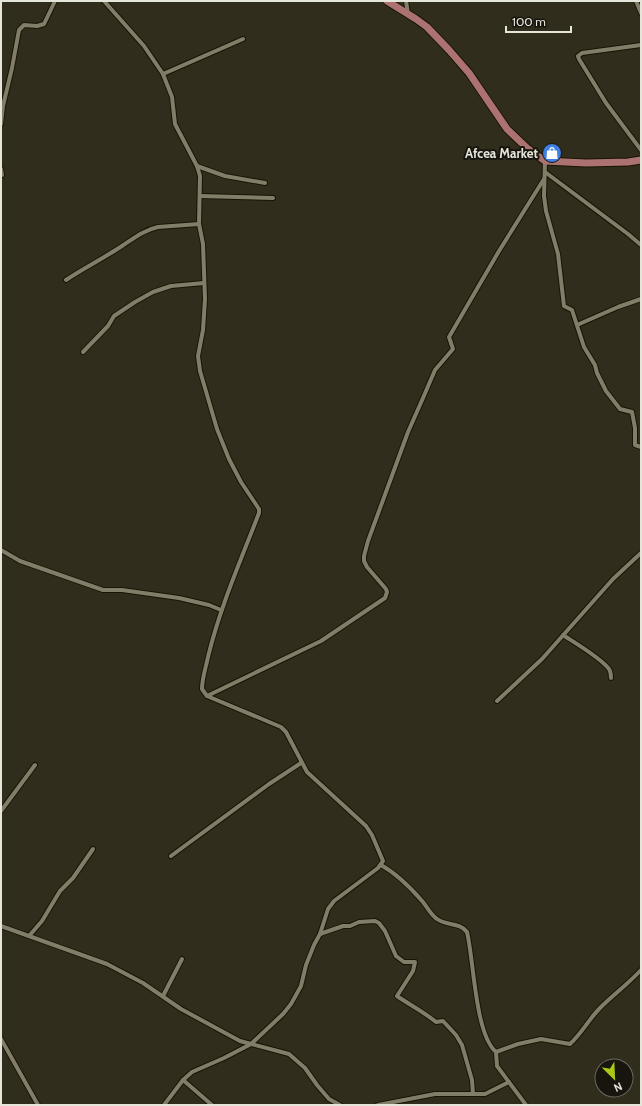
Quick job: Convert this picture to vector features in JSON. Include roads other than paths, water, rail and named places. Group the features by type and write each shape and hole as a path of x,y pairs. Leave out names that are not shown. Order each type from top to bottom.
{"main road":[{"path":"387,1 427,27 462,64 514,137 545,161 586,163 628,162 641,160"}],"street":[{"path":"1,124 3,106 19,30 24,25 37,26 44,24 56,1"},
{"path":"104,1 144,46 163,74 172,97 175,124 197,166 200,176 199,224 203,244 205,314 198,356 201,376 217,429 229,459 241,482 259,509 259,513 243,556 221,610 202,690 207,696 281,727 286,732 307,772 366,826 382,856 381,865 334,901 328,908 320,934 306,965 301,986 291,1004 252,1044 192,1072 183,1080 164,1105"},
{"path":"406,1 408,14"},
{"path":"636,1 641,12"},
{"path":"163,74 243,39"},
{"path":"641,44 582,53 578,56 606,104 641,150"},
{"path":"545,161 544,196 546,211 558,254 564,306 572,310 584,347 595,364 597,373 606,391 620,409 632,412 635,428 635,445 641,447"},
{"path":"197,166 225,176 265,183"},
{"path":"1,169 2,175"},
{"path":"545,172 628,234 641,246"},
{"path":"207,696 321,641 385,598 387,592 386,588 367,567 364,556 368,541 401,452 436,370 453,349 449,337 499,251 544,179"},
{"path":"200,196 273,198"},
{"path":"66,280 122,246 140,233 151,228 158,226 199,224"},
{"path":"83,352 108,326 114,316 141,298 171,286 204,283"},
{"path":"577,325 641,299"},
{"path":"1,550 20,561 103,590 122,590 172,596 209,605 221,610"},
{"path":"497,701 542,659 613,579 641,553"},
{"path":"563,635 584,648 604,664 609,669 611,678"},
{"path":"171,856 301,762"},
{"path":"1,811 35,765"},
{"path":"29,936 42,921 60,891 73,878 93,848"},
{"path":"381,865 389,869 410,888 437,919 461,926 467,932 479,1011 485,1034 491,1048 496,1052 497,1066 526,1105"},
{"path":"320,934 359,922 375,921 379,923 385,931 396,956 404,962 415,962 413,971 397,996 412,1007 425,1013 436,1022 443,1021 456,1035 462,1045 472,1080 473,1094"},
{"path":"1,926 107,964 142,983 199,1020 240,1040 289,1054 305,1068 329,1099 340,1105"},
{"path":"163,996 182,959"},
{"path":"496,1052 518,1044 542,1039 570,1044 578,1038 599,1009 632,980 641,970"},
{"path":"1,1040 38,1105"},
{"path":"183,1080 212,1105"},
{"path":"378,1105 435,1094 485,1094 509,1082"}],"place":[{"name":"Afcea Market","path":"552,153"}]}
